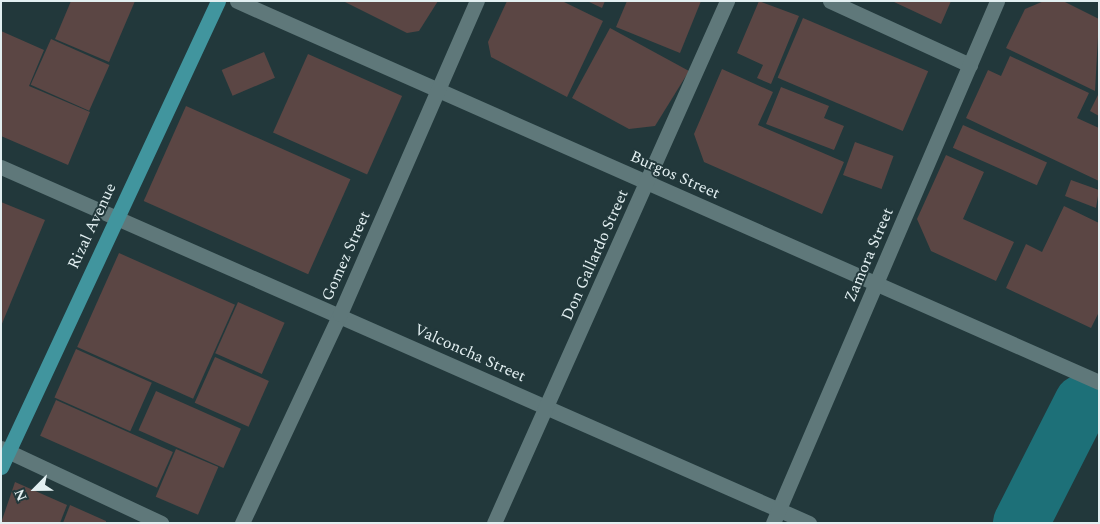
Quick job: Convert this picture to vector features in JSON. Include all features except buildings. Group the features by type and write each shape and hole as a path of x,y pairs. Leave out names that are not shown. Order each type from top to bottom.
{"main road":[{"name":"Rizal Avenue","path":"1,467 5,449 218,1"}],"street":[{"name":"Burgos Street","path":"236,1 1099,382"},
{"name":"Gomez Street","path":"242,523 340,314 477,1"},
{"name":"Don Gallardo Street","path":"494,523 727,1"},
{"path":"830,1 970,65"},
{"name":"Zamora Street","path":"776,516 998,1"},
{"name":"Valconcha Street","path":"1,167 116,214 546,406 776,516 809,523"},
{"path":"5,449 160,523"}],"waterway":[{"path":"1021,523 1082,403"}]}
